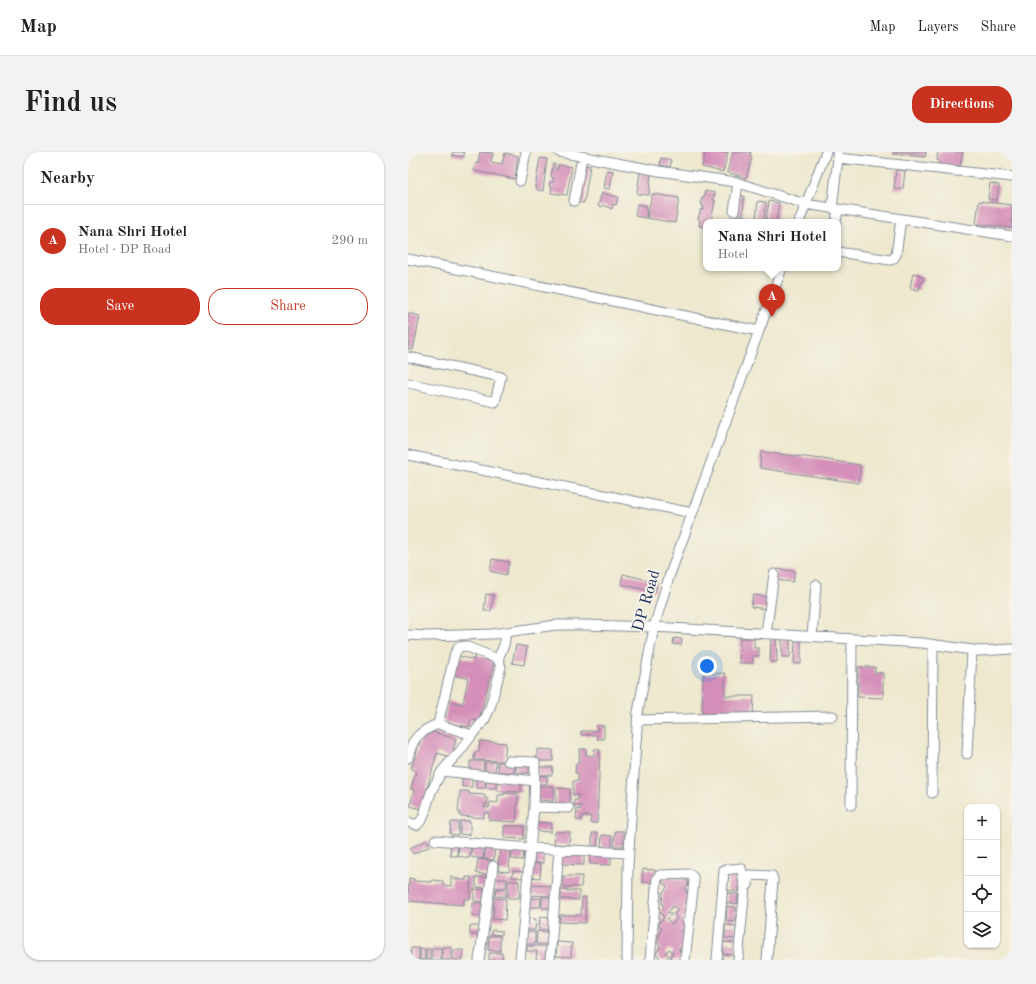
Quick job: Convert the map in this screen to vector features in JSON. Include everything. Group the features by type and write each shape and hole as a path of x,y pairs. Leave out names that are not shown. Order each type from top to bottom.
{"street":[{"path":"520,181 526,152"},
{"path":"558,152 659,171 738,182 805,204 1012,236"},
{"path":"800,219 826,152"},
{"path":"836,219 838,155 1012,177"},
{"path":"574,201 582,156"},
{"path":"734,211 738,182"},
{"path":"841,252 890,260 894,259 902,219"},
{"path":"408,259 759,331"},
{"name":"DP Road","path":"626,960 629,854 637,716 654,627 669,577 781,271"},
{"path":"408,357 501,377 496,402 408,383"},
{"path":"408,455 692,513"},
{"path":"766,634 774,574"},
{"path":"812,636 816,585"},
{"path":"408,635 428,636 506,633 556,625 654,627 812,636 932,645 980,652 1012,650"},
{"path":"408,822 417,825 423,818 431,792 442,771 485,719 490,708 500,667 498,659 504,645 506,633"},
{"path":"852,639 852,806"},
{"path":"932,645 932,793"},
{"path":"438,724 455,653 459,647 465,646 498,659"},
{"path":"967,754 972,650"},
{"path":"637,716 834,716"},
{"path":"408,758 409,752 418,735 438,724 472,735"},
{"path":"508,761 535,762 531,848 520,960"},
{"path":"442,771 535,781"},
{"path":"534,807 569,808"},
{"path":"435,840 629,854"},
{"path":"550,960 560,850"},
{"path":"479,960 493,866"},
{"path":"718,960 724,870 741,868 744,876 743,883 745,887 738,960"},
{"path":"650,960 657,878 660,874 690,874 694,881 685,960"},
{"path":"742,960 749,875 772,876 773,880 767,960"}],"building":[{"path":"453,152 464,152 464,157 452,155"},
{"path":"480,152 493,153 491,162 502,164 505,153 518,156 515,179 474,171 476,163 478,164"},
{"path":"705,152 728,152 723,172 702,167"},
{"path":"733,152 751,152 750,156 752,157 746,178 727,172"},
{"path":"893,152 926,152 925,157 893,154"},
{"path":"938,152 963,152 960,166 958,165 957,168 939,164 939,161 937,160"},
{"path":"540,158 547,159 543,191 537,190 535,187"},
{"path":"661,158 671,160 670,167 660,165"},
{"path":"553,164 555,164 555,169 557,170 558,165 572,167 567,195 551,193 552,187 549,186 550,182 553,182 554,178 551,177"},
{"path":"582,165 590,166 584,203 576,202"},
{"path":"607,170 613,171 610,189 604,188"},
{"path":"896,170 905,171 903,189 894,189"},
{"path":"640,171 651,172 649,195 637,194"},
{"path":"990,183 999,185 997,200 988,199"},
{"path":"705,191 715,193 712,219 703,219 703,227 699,226 700,220 698,219 701,209 703,210 704,206 702,206 701,203 702,198 704,198"},
{"path":"602,193 618,197 616,205 613,204 612,209 603,205 602,207 598,206"},
{"path":"652,194 679,198 675,223 647,218"},
{"path":"738,195 744,196 743,215 737,215"},
{"path":"758,201 766,202 764,219 756,219"},
{"path":"769,201 779,203 776,219 766,219"},
{"path":"979,201 1012,205 1012,228 976,224"},
{"path":"637,204 647,206 646,218 635,216"},
{"path":"913,273 920,275 920,277 924,277 919,290 910,288"},
{"path":"408,313 420,316 413,350 408,349 410,328 408,328"},
{"path":"761,452 860,465 859,483 760,468"},
{"path":"492,559 509,562 506,575 490,571"},
{"path":"777,569 795,571 793,582 775,580"},
{"path":"623,574 657,582 655,592 621,584"},
{"path":"486,594 494,595 491,611 484,611"},
{"path":"753,595 769,597 768,609 751,607"},
{"path":"674,638 682,639 681,645 673,644"},
{"path":"740,638 754,638 754,648 759,648 759,656 753,656 753,663 739,663"},
{"path":"771,638 776,638 777,662 770,662"},
{"path":"782,639 790,639 790,657 782,657"},
{"path":"795,639 801,639 801,664 794,664"},
{"path":"516,645 527,647 524,665 512,663"},
{"path":"475,655 495,659 479,721 471,720 469,727 444,722 448,701 463,704 468,678 453,675 458,656 474,660"},
{"path":"858,667 875,667 875,673 883,673 883,698 858,697"},
{"path":"725,673 725,696 754,696 753,714 702,714 703,674"},
{"path":"597,725 604,726 604,739 597,739 597,735 581,735 581,731 597,731"},
{"path":"433,732 456,739 451,757 437,753 421,809 410,806 414,790 411,789 416,771 411,769 421,739"},
{"path":"480,741 506,743 504,761 474,760 475,752 479,752"},
{"path":"537,749 553,750 553,761 537,761"},
{"path":"580,749 586,749 586,755 594,756 594,749 600,750 597,823 590,823 591,816 582,816 582,820 576,820 577,809 580,810 581,806 574,806 574,800 578,800 578,795 573,795 573,781 578,781 578,773 575,773 576,763 579,763"},
{"path":"470,761 484,761 483,771 470,771"},
{"path":"485,762 496,762 495,772 485,772"},
{"path":"498,762 515,763 514,772 498,772"},
{"path":"516,762 529,762 529,773 516,773"},
{"path":"538,767 553,767 552,775 538,775"},
{"path":"537,776 547,776 547,784 536,784"},
{"path":"462,777 472,777 472,787 462,787"},
{"path":"476,777 486,777 485,788 476,788"},
{"path":"486,779 496,780 496,788 486,788"},
{"path":"498,780 521,781 521,792 497,791"},
{"path":"538,786 554,786 553,801 538,800"},
{"path":"556,788 570,789 570,804 556,803"},
{"path":"460,791 469,791 469,794 485,795 485,798 488,799 487,805 485,804 484,807 489,808 490,802 498,803 498,795 504,795 504,793 518,794 516,822 489,820 489,813 484,813 484,818 460,816 460,812 458,812"},
{"path":"460,821 470,821 470,835 460,834"},
{"path":"451,822 458,822 458,835 450,834"},
{"path":"535,822 551,823 551,832 534,831"},
{"path":"504,826 524,826 524,839 504,838"},
{"path":"615,831 624,831 624,846 614,846"},
{"path":"555,832 570,832 569,845 554,844"},
{"path":"592,833 598,833 597,848 592,848"},
{"path":"602,835 612,836 612,848 601,847"},
{"path":"427,840 430,846 413,854 410,848"},
{"path":"451,843 458,844 457,856 450,856"},
{"path":"459,843 471,844 469,858 458,856"},
{"path":"472,844 485,846 483,859 471,857"},
{"path":"486,845 495,846 494,860 484,859"},
{"path":"500,846 511,847 509,872 498,871"},
{"path":"513,848 524,849 523,860 511,859"},
{"path":"535,850 543,850 543,863 534,863"},
{"path":"561,851 584,852 584,865 561,864"},
{"path":"590,853 611,854 611,865 590,864"},
{"path":"478,859 491,860 489,875 476,873"},
{"path":"531,863 541,864 540,878 530,877"},
{"path":"643,869 655,870 654,883 642,882"},
{"path":"513,871 524,872 523,878 512,877"},
{"path":"729,871 742,873 739,892 727,890"},
{"path":"670,875 676,880 684,877 689,884 685,888 688,895 688,904 684,909 687,914 681,920 685,927 681,931 683,934 683,945 679,950 683,955 679,960 673,960 670,957 673,952 669,949 665,953 669,956 664,960 659,960 660,959 656,953 660,948 658,943 659,934 662,929 658,924 664,918 660,912 664,907 662,903 663,892 667,887 662,882","holes":["673,906 678,910 674,915 677,919 672,924 667,919 672,914 668,912"]},
{"path":"451,876 454,876 454,879 466,880 466,877 471,877 470,899 464,899 464,905 408,901 409,878 414,879 414,881 443,881 443,885 451,886"},
{"path":"563,876 582,876 581,887 563,887"},
{"path":"476,877 488,877 488,888 476,887"},
{"path":"495,879 507,879 506,888 495,888"},
{"path":"508,881 519,881 519,898 508,898"},
{"path":"529,885 552,886 551,896 529,895"},
{"path":"474,889 487,890 487,902 474,901"},
{"path":"496,889 506,889 506,897 495,896"},
{"path":"561,890 579,891 579,900 561,899"},
{"path":"727,893 738,894 737,904 726,903"},
{"path":"542,897 550,897 550,908 542,908"},
{"path":"582,897 586,897 585,923 559,922 560,915 581,915"},
{"path":"494,898 506,899 505,920 493,919"},
{"path":"529,898 541,898 540,907 528,907"},
{"path":"473,903 486,903 485,916 472,916"},
{"path":"727,906 736,907 735,922 726,921"},
{"path":"540,917 551,918 550,930 539,929"},
{"path":"526,918 536,919 535,930 526,930"},
{"path":"725,925 736,926 736,939 725,938"},
{"path":"470,926 482,926 481,935 470,935"},
{"path":"492,930 502,931 502,935 491,934"},
{"path":"537,931 548,932 547,944 536,944"},
{"path":"526,932 535,932 535,944 526,944"},
{"path":"489,936 500,936 500,951 488,950"},
{"path":"557,942 572,943 571,957 556,956"},
{"path":"723,942 736,943 735,955 723,954"},
{"path":"527,946 547,946 547,960 536,960 537,951 527,951"},
{"path":"442,947 451,947 451,960 442,960"},
{"path":"411,948 419,948 419,960 411,960"},
{"path":"432,948 441,948 441,960 432,960"},
{"path":"420,949 425,949 425,960 420,960"},
{"path":"426,949 430,949 430,960 426,960"},
{"path":"453,950 463,950 463,960 453,960"},
{"path":"489,953 502,953 502,960 489,960"}],"place":[{"name":"Nana Shri Hotel","path":"772,317"}]}
